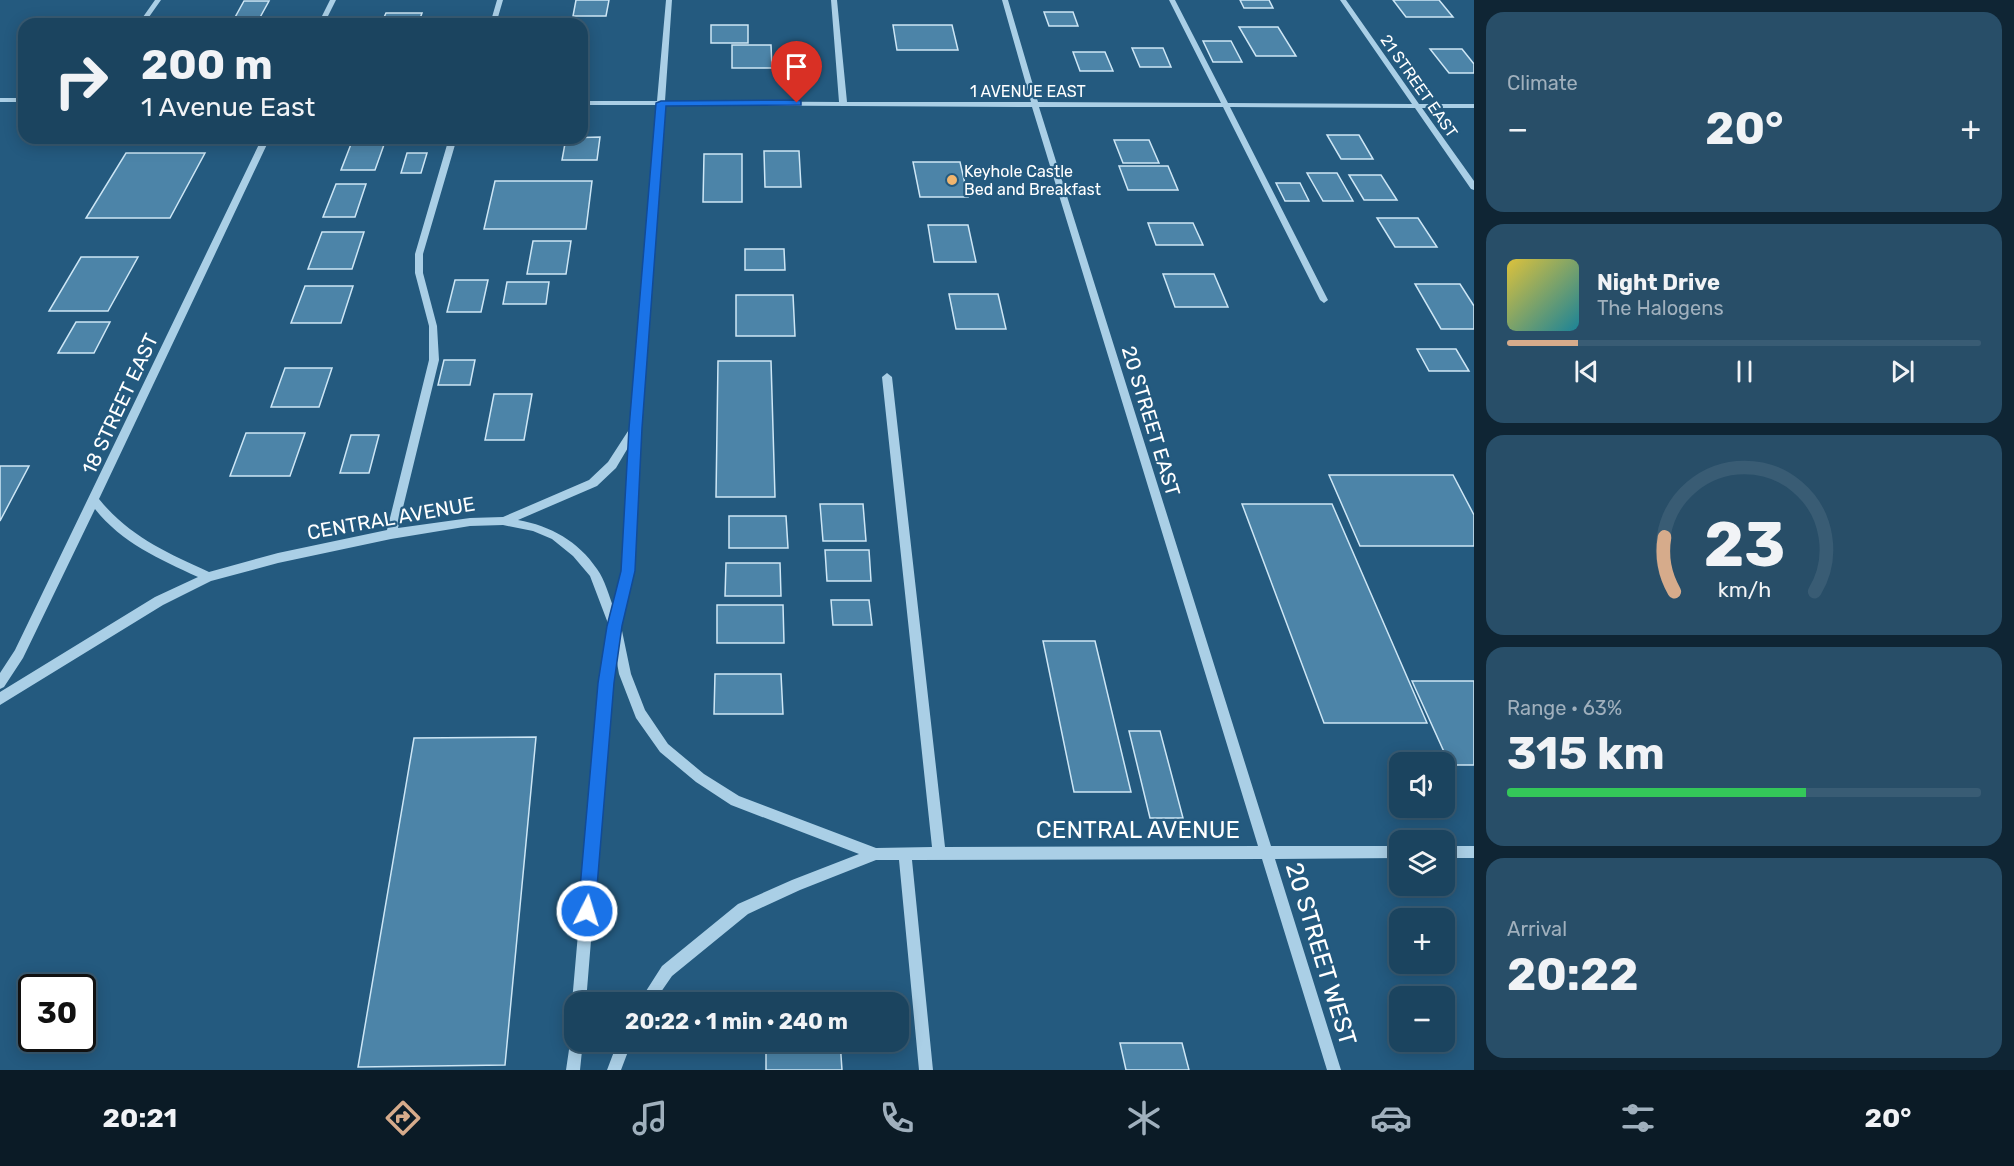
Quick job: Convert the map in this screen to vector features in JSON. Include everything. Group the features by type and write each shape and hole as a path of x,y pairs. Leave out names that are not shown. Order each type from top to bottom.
{"street":[{"path":"145,18 158,0"},
{"path":"324,18 333,0"},
{"path":"495,18 500,0"},
{"path":"580,992 606,683 615,626 628,571 636,428 669,0"},
{"path":"834,0 843,103"},
{"name":"20 STREET EAST","path":"1005,0 1035,105 1266,852"},
{"path":"1172,0 1223,105 1324,300"},
{"name":"21 STREET EAST","path":"1343,0 1474,187"},
{"path":"0,100 18,100"},
{"name":"1 AVENUE EAST","path":"588,103 1474,106"},
{"name":"18 STREET EAST","path":"0,683 19,654 263,144"},
{"path":"391,534 434,360 433,326 419,273 419,254 451,144"},
{"path":"887,377 939,854"},
{"path":"503,521 593,483 612,465 636,428"},
{"path":"94,500 110,521 135,541 209,577"},
{"name":"CENTRAL AVENUE","path":"0,699 159,601 209,577 278,558 391,534 470,522 503,521 534,527 556,536 577,553 594,573 615,626 625,675 640,714 664,748 700,778 735,801 876,854 1389,852"},
{"name":"20 STREET WEST","path":"1266,852 1334,1070"},
{"path":"1455,852 1474,852"},
{"name":"CENTRAL AVENUE","path":"653,992 667,971 743,909 876,854"},
{"path":"905,854 926,1070"},
{"path":"573,1070 575,1052"},
{"path":"614,1070 621,1052"}],"building":[{"path":"576,0 609,0 606,16 573,16"},
{"path":"1240,0 1269,0 1273,8 1244,8"},
{"path":"1393,0 1439,0 1453,17 1406,17"},
{"path":"244,1 269,1 260,18 235,18"},
{"path":"1044,12 1073,12 1078,26 1049,26"},
{"path":"386,13 422,13 420,18 384,18"},
{"path":"711,25 748,25 748,43 711,43"},
{"path":"893,25 952,25 958,50 897,50"},
{"path":"1239,27 1278,27 1296,56 1256,56"},
{"path":"1203,41 1231,41 1242,62 1213,62"},
{"path":"732,45 771,45 772,68 732,68"},
{"path":"1132,48 1163,48 1171,67 1140,67"},
{"path":"1430,49 1462,49 1474,64 1474,73 1449,73"},
{"path":"1073,52 1105,52 1113,71 1080,71"},
{"path":"1327,135 1359,135 1373,159 1341,159"},
{"path":"588,137 600,137 597,160 562,160 565,144 588,144"},
{"path":"1114,140 1149,140 1159,163 1123,163"},
{"path":"351,144 384,144 375,170 341,170"},
{"path":"764,151 799,151 801,187 765,187"},
{"path":"126,153 205,153 170,218 86,218"},
{"path":"407,153 427,153 421,173 401,173"},
{"path":"704,154 742,154 742,202 703,202"},
{"path":"913,162 960,162 968,197 920,197"},
{"path":"1119,166 1168,166 1178,190 1128,190"},
{"path":"1307,173 1337,173 1353,201 1323,201"},
{"path":"1349,175 1381,175 1397,200 1364,200"},
{"path":"495,181 592,181 586,229 484,229"},
{"path":"1276,183 1300,183 1309,201 1285,201"},
{"path":"336,184 366,184 355,217 323,217"},
{"path":"1377,218 1418,218 1437,247 1395,247"},
{"path":"1148,223 1193,223 1203,245 1156,245"},
{"path":"928,225 968,225 976,262 934,262"},
{"path":"322,232 364,232 352,269 308,269"},
{"path":"533,241 571,241 566,274 527,274"},
{"path":"745,249 784,249 785,270 745,270"},
{"path":"81,257 138,257 108,311 49,311"},
{"path":"1163,274 1214,274 1228,307 1175,307"},
{"path":"455,280 488,280 481,312 447,312"},
{"path":"507,282 549,282 546,304 503,304"},
{"path":"1415,284 1460,284 1474,306 1474,329 1441,329"},
{"path":"305,286 353,286 341,323 291,323"},
{"path":"949,294 998,294 1006,329 956,329"},
{"path":"736,295 793,295 795,336 736,336"},
{"path":"76,322 110,322 94,353 58,353"},
{"path":"1417,349 1456,349 1469,371 1429,371"},
{"path":"444,360 475,360 470,385 438,385"},
{"path":"718,361 771,361 775,497 716,497"},
{"path":"285,368 332,368 319,407 271,407"},
{"path":"494,394 532,394 524,440 485,440"},
{"path":"246,433 305,433 290,476 230,476"},
{"path":"351,435 379,435 369,473 340,473"},
{"path":"0,466 29,466 0,521"},
{"path":"1329,475 1453,475 1474,515 1474,546 1360,546"},
{"path":"820,504 863,504 866,541 823,541"},
{"path":"1242,504 1332,504 1427,723 1324,723"},
{"path":"729,516 786,516 788,548 729,548"},
{"path":"825,550 869,550 871,581 827,581"},
{"path":"726,563 780,563 781,596 725,596"},
{"path":"831,600 869,600 872,625 833,625"},
{"path":"717,605 783,605 784,643 717,643"},
{"path":"1043,641 1095,641 1131,792 1074,792"},
{"path":"715,674 781,674 783,714 714,714"},
{"path":"1412,681 1474,681 1474,765 1455,765 1455,752 1444,752"},
{"path":"1129,731 1160,731 1183,818 1150,818"},
{"path":"536,737 505,1065 358,1067 414,738"},
{"path":"1120,1043 1182,1043 1189,1070 1126,1070"},
{"path":"766,1052 841,1052 842,1070 766,1070"}],"place":[{"name":"Keyhole Castle Bed and Breakfast","path":"952,180"}],"route":[{"path":"587,911 606,683 615,626 628,571 636,428 661,103 797,103"}]}
